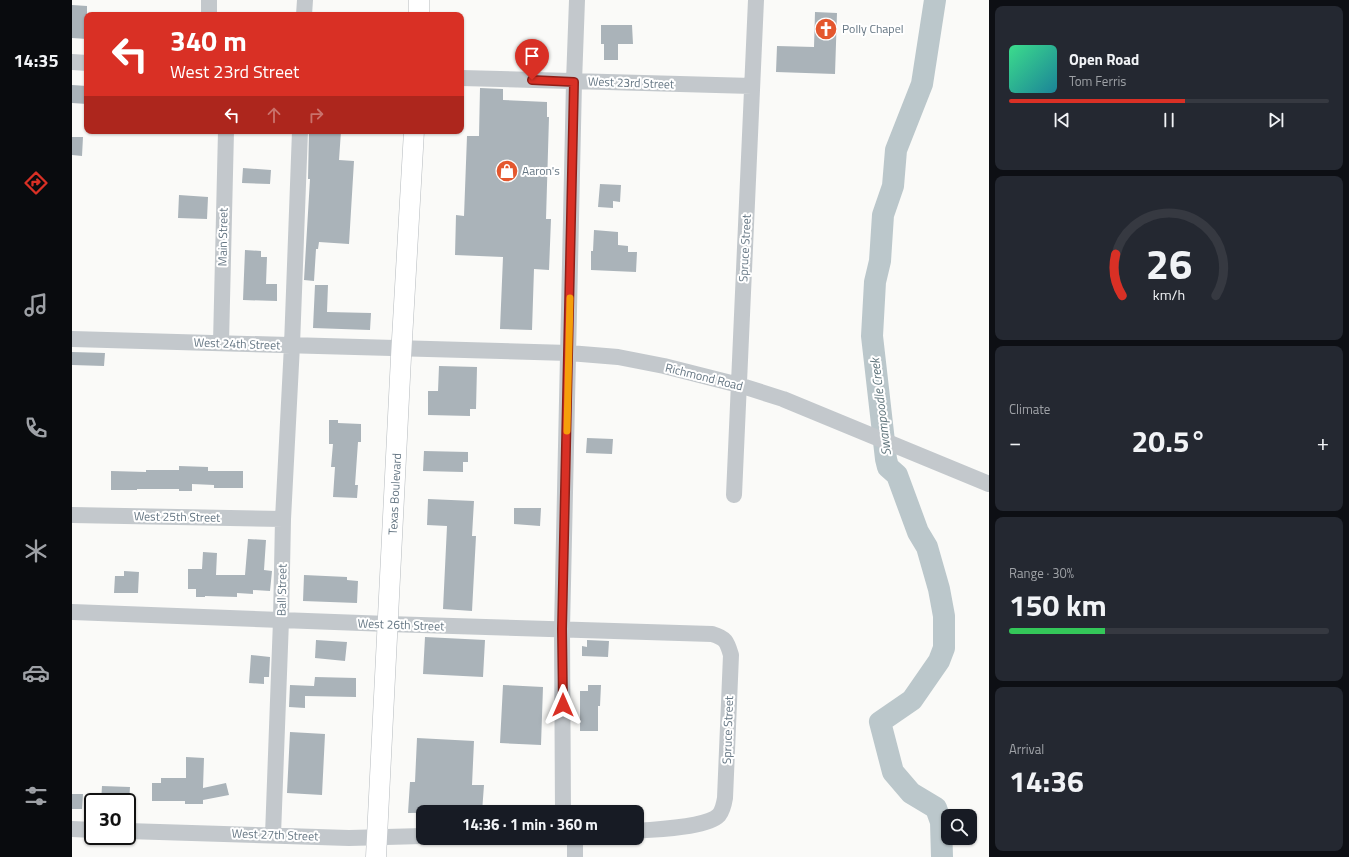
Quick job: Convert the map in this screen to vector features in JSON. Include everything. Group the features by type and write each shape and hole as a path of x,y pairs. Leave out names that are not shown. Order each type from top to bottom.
{"main road":[{"path":"419,0 419,12"},
{"name":"Texas Boulevard","path":"376,857 414,134"}],"street":[{"path":"209,12 210,0"},
{"path":"304,12 305,0"},
{"path":"563,805 562,629 577,0"},
{"name":"Spruce Street","path":"734,495 756,0"},
{"path":"72,62 84,62"},
{"name":"West 23rd Street","path":"464,78 752,86"},
{"name":"Main Street","path":"220,343 226,134"},
{"name":"Ball Street","path":"274,835 283,519 292,345 300,134"},
{"name":"West 24th Street","path":"72,340 402,349"},
{"name":"Richmond Road","path":"402,349 569,353 618,357 664,366 739,385 783,399 989,484"},
{"name":"West 25th Street","path":"72,515 283,519"},
{"name":"West 26th Street","path":"72,612 712,634 721,637 728,643"},
{"name":"Spruce Street","path":"644,830 678,828 709,821 718,816 722,809 725,798 731,655 728,643"},
{"path":"72,829 84,830"},
{"name":"West 27th Street","path":"136,831 349,838 416,836"},
{"path":"575,845 575,857"}],"building":[{"path":"72,5 87,6 87,12 84,12 84,39 72,38"},
{"name":"Polly Chapel","path":"815,12 837,13 835,74 776,72 777,46 814,47"},
{"path":"601,25 632,25 633,44 618,44 618,60 604,60 604,44 601,44"},
{"path":"72,85 84,86 84,104 72,103"},
{"path":"480,88 503,89 503,100 547,102 547,117 549,117 546,219 551,219 549,270 534,269 532,330 500,329 503,257 455,255 456,215 464,216 467,136 479,136"},
{"path":"309,134 341,134 339,160 354,161 349,244 319,242 318,249 316,249 314,281 304,280 310,179 308,179"},
{"path":"72,137 83,137 82,156 72,155"},
{"path":"243,168 271,170 270,184 242,183"},
{"path":"600,184 621,185 620,202 613,201 613,208 598,207"},
{"path":"179,195 208,197 207,219 178,218"},
{"path":"594,230 618,232 618,245 628,246 628,252 637,252 636,272 591,270 591,251 593,251"},
{"path":"245,250 261,251 261,257 267,257 266,284 277,284 277,301 243,300"},
{"path":"315,285 328,285 327,312 371,313 370,330 313,328"},
{"path":"72,352 105,353 104,366 72,365"},
{"path":"439,366 477,367 476,409 470,409 470,416 428,415 428,391 438,391"},
{"path":"329,420 338,420 338,423 361,424 361,442 358,442 355,485 358,485 357,498 333,497 335,467 331,467 333,444 329,444"},
{"path":"587,438 613,439 612,454 586,453"},
{"path":"424,451 468,452 468,462 463,462 463,472 423,471"},
{"path":"179,466 208,467 208,471 243,471 243,488 214,488 214,485 192,484 192,491 179,491 179,489 111,490 111,471 146,472 146,470 179,470"},
{"path":"428,499 474,501 472,536 476,536 472,611 443,609 447,526 427,525"},
{"path":"514,508 541,508 540,526 514,524"},
{"path":"248,539 266,540 264,570 272,571 270,591 253,590 253,594 237,593 237,597 196,597 196,589 188,589 188,569 202,569 203,552 217,553 216,575 245,575"},
{"path":"124,571 139,572 138,593 114,593 115,576 124,576"},
{"path":"304,575 347,577 347,580 358,581 357,603 303,601"},
{"path":"425,637 485,640 483,677 423,674"},
{"path":"316,640 347,642 345,661 315,658"},
{"path":"587,640 609,641 608,657 582,656 582,646 587,647"},
{"path":"251,655 270,657 269,677 264,677 264,684 249,683"},
{"path":"315,677 356,678 356,697 305,696 305,708 289,707 290,685 314,686"},
{"path":"503,685 543,687 541,745 500,743"},
{"path":"588,685 601,685 600,706 598,706 598,731 580,731 580,691 588,691"},
{"path":"290,732 325,734 322,795 287,793"},
{"path":"417,738 474,741 472,785 484,785 483,805 416,805 416,813 408,813 410,782 415,782"},
{"path":"186,757 204,758 203,788 226,783 229,795 203,800 203,804 185,804 185,801 152,801 152,783 161,783 161,778 186,778"},
{"path":"102,786 130,787 130,793 102,793"},
{"path":"72,794 83,794 82,809 72,809"}],"waterway":[{"name":"Swampoodle Creek","path":"935,0 922,84 896,150 893,186 883,215 880,261 875,282 872,336 888,467 897,475 918,532 927,547 939,589 944,616 944,648 939,661 912,700 880,722 893,772 911,793 936,808 941,822 942,857"}],"slow traffic":[{"path":"567,431 570,298"}],"place":[{"name":"Polly Chapel","path":"826,29"},
{"name":"Aaron's","path":"507,171"}],"route":[{"path":"532,80 574,82 569,368 562,629 563,705"}]}
